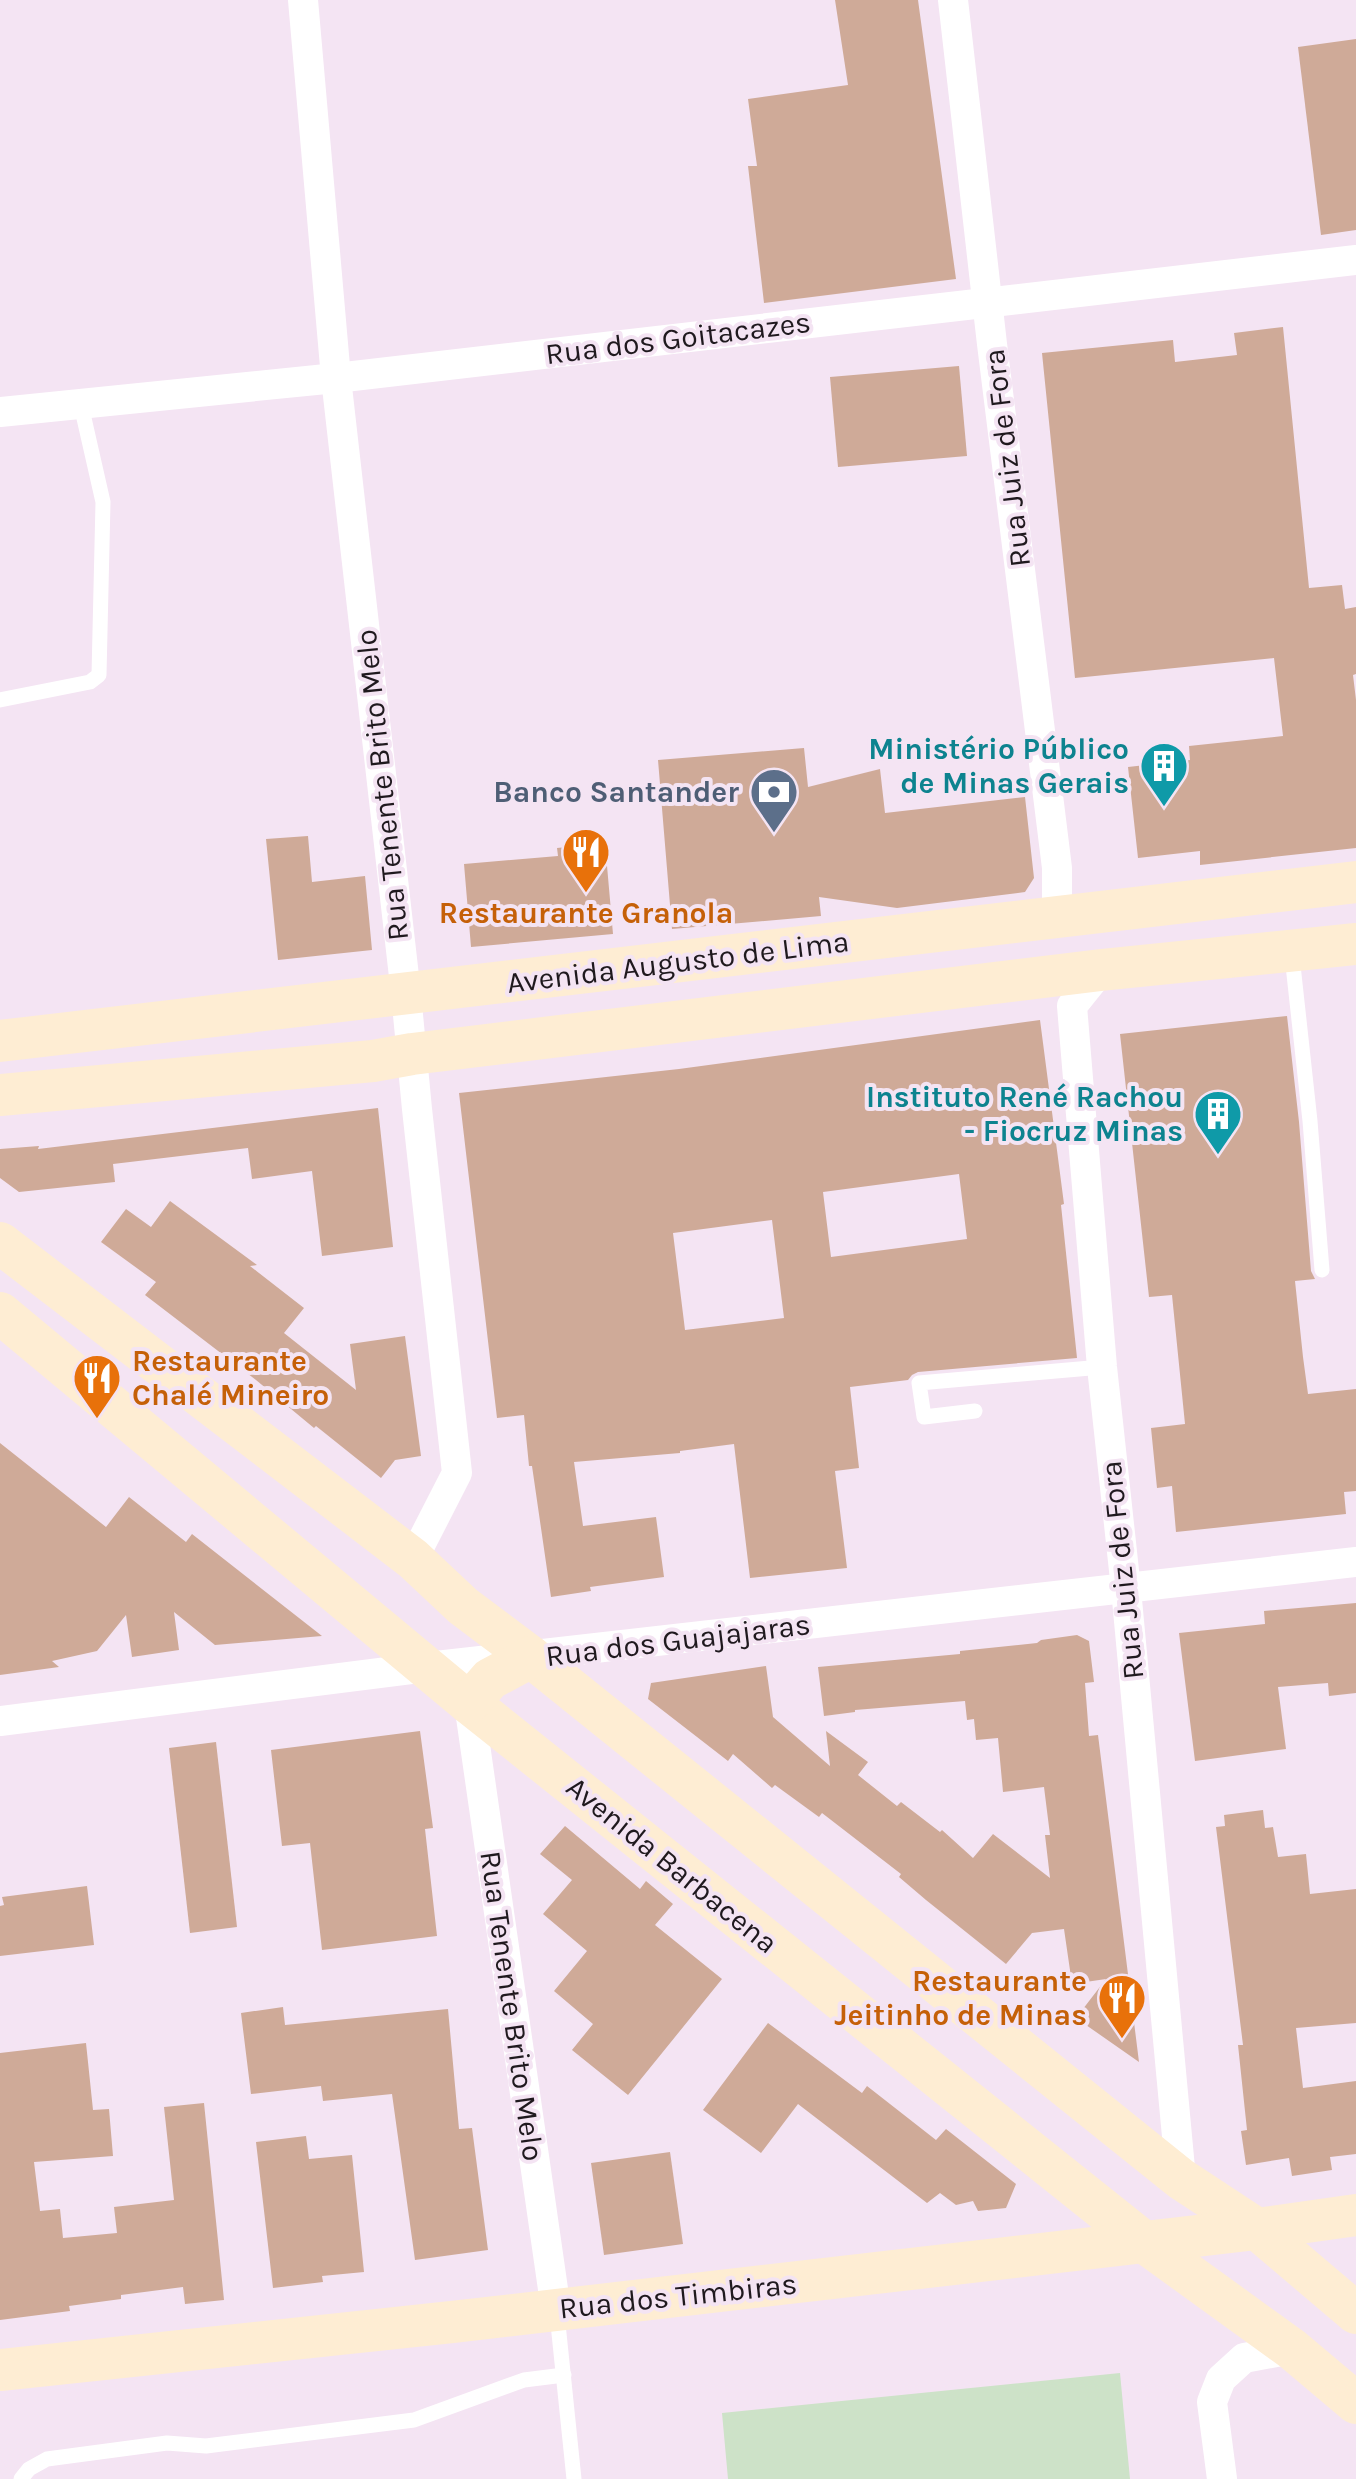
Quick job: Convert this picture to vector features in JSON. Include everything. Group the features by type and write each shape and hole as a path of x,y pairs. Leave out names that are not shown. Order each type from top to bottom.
{"main road":[{"name":"Avenida Augusto de Lima","path":"0,1041 1356,882"},
{"name":"Avenida Augusto de Lima","path":"0,1095 374,1061 1101,970 1356,944"},
{"path":"0,1243 413,1559 463,1606 1181,2179 1257,2229 1356,2314"},
{"name":"Avenida Barbacena","path":"0,1313 469,1703 1144,2242 1292,2349 1356,2402"},
{"path":"469,1703 490,1679 531,1657"},
{"name":"Rua dos Timbiras","path":"0,2370 556,2310 1356,2215"}],"street":[{"name":"Rua Tenente Brito Melo","path":"303,0 336,378 457,1472 413,1559"},
{"name":"Rua Juiz de Fora","path":"953,0 1057,868 1057,916"},
{"name":"Rua dos Goitacazes","path":"0,412 336,378 1356,260"},
{"name":"Rua Juiz de Fora","path":"1101,970 1072,1006 1102,1367 1181,2179"},
{"name":"Rua dos Guajajaras","path":"0,1720 1356,1562"},
{"name":"Rua Tenente Brito Melo","path":"469,1703 556,2310"},
{"path":"1222,2479 1212,2402 1221,2378 1244,2358 1292,2349"}],"lane":[{"path":"0,700 90,682 99,675 103,502 81,405"},
{"path":"1291,950 1322,1270"},
{"path":"974,1411 924,1418 919,1383 1102,1367"},
{"path":"556,2310 574,2479"},
{"path":"22,2479 29,2469 47,2458 167,2443 206,2446 414,2420 524,2380 564,2375"}],"green space":[{"path":"1120,2373 1130,2479 728,2479 722,2413"}],"building":[{"path":"835,0 918,0 956,279 764,303 748,166 757,166 748,99 848,85"},
{"path":"1356,39 1356,230 1321,235 1298,47"},
{"path":"1283,327 1309,588 1342,585 1345,609 1356,607 1356,848 1200,865 1200,851 1138,858 1128,767 1190,760 1189,746 1283,736 1274,658 1075,678 1042,353 1173,340 1175,362 1237,355 1234,333"},
{"path":"959,366 967,456 838,467 830,377"},
{"path":"804,748 808,787 880,769 885,813 1025,797 1034,878 1025,892 897,908 819,897 821,916 672,929 658,760"},
{"path":"308,836 312,882 365,876 372,950 278,960 266,839"},
{"path":"605,843 613,934 471,947 464,864 558,856 557,848"},
{"path":"1287,1016 1311,1271 1315,1279 1295,1281 1308,1394 1356,1389 1356,1491 1344,1492 1346,1514 1176,1532 1172,1486 1157,1488 1151,1428 1185,1424 1172,1295 1149,1297 1120,1034"},
{"path":"1040,1020 1064,1204 1061,1205 1077,1358 918,1372 908,1380 850,1387 859,1468 835,1471 847,1568 750,1578 734,1444 574,1462 583,1526 656,1517 664,1577 590,1587 591,1591 551,1597 524,1415 497,1418 459,1093 679,1069","holes":["959,1174 967,1239 831,1257 823,1192","772,1220 784,1318 685,1330 673,1233"]},
{"path":"378,1108 393,1247 322,1256 312,1171 252,1179 248,1148 113,1164 115,1182 19,1192 0,1178 0,1149 39,1146 38,1149"},
{"path":"170,1201 257,1265 250,1266 304,1308 284,1333 356,1390 350,1344 405,1336 421,1456 395,1460 381,1478 145,1295 156,1282 101,1242 126,1209 151,1227"},
{"path":"0,1443 106,1527 129,1497 186,1542 192,1534 322,1636 215,1645 174,1612 179,1650 132,1657 126,1615 97,1651 52,1661 59,1667 0,1675"},
{"path":"1356,1603 1356,1693 1329,1696 1328,1683 1278,1687 1286,1749 1195,1761 1179,1633 1265,1624 1264,1611"},
{"path":"1077,1635 1089,1641 1094,1682 1085,1683 1089,1736 1098,1735 1139,2062 1076,2018 1106,1979 1072,1984 1064,1929 1032,1933 1006,1964 822,1813 819,1817 775,1785 772,1788 733,1754 728,1761 648,1699 651,1683 766,1666 773,1717 830,1766 826,1731 868,1762 858,1775 897,1806 901,1802 942,1830 973,1858 993,1834 1050,1878 1044,1787 1003,1792 998,1738 976,1740 974,1719 967,1720 965,1701 824,1716 818,1667 960,1654"},
{"path":"420,1731 433,1828 425,1829 437,1936 322,1950 310,1843 282,1846 271,1750"},
{"path":"216,1742 237,1927 190,1933 169,1748"},
{"path":"1263,1810 1265,1828 1273,1827 1278,1857 1306,1854 1310,1894 1356,1889 1356,2023 1296,2028 1303,2088 1356,2081 1356,2154 1330,2157 1332,2170 1292,2176 1289,2158 1246,2165 1241,2131 1247,2130 1238,2045 1243,2045 1216,1827 1225,1826 1224,1815"},
{"path":"565,1826 640,1889 646,1881 673,1904 655,1925 722,1979 628,2095 572,2050 593,2024 554,1991 587,1951 543,1914 572,1880 540,1854"},
{"path":"87,1886 94,1945 0,1956 2,1897"},
{"path":"283,2007 285,2025 448,2009 459,2129 472,2128 488,2250 415,2260 392,2094 323,2101 321,2086 251,2094 241,2013"},
{"path":"768,2023 862,2093 867,2086 936,2140 946,2129 1016,2184 1006,2208 978,2211 973,2201 956,2205 940,2193 927,2203 798,2104 761,2153 703,2110"},
{"path":"86,2043 93,2110 109,2109 113,2156 34,2162 40,2211 60,2209 63,2238 117,2233 114,2207 174,2200 164,2107 204,2103 224,2300 185,2304 183,2287 69,2306 70,2311 0,2320 0,2053"},
{"path":"306,2136 309,2159 352,2155 364,2272 322,2276 323,2282 273,2288 256,2142"},
{"path":"670,2152 683,2244 604,2255 591,2163"}],"place":[{"name":"Ministério Público de Minas Gerais","path":"1164,808"},
{"name":"Banco Santander","path":"774,834"},
{"name":"Restaurante Granola","path":"586,894"},
{"name":"Instituto René Rachou - Fiocruz Minas","path":"1218,1156"},
{"name":"Restaurante Chalé Mineiro","path":"97,1420"},
{"name":"Restaurante Jeitinho de Minas","path":"1122,2040"}]}
